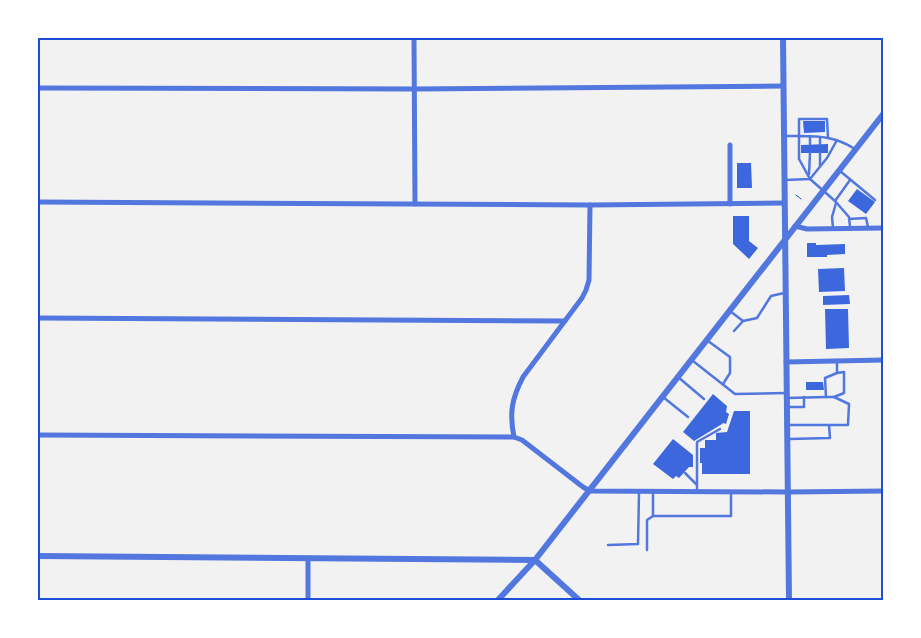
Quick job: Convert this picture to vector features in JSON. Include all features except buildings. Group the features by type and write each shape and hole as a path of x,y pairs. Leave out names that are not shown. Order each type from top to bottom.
{"street":[{"path":"414,38 415,204"},
{"path":"783,38 789,600"},
{"path":"38,88 415,89 783,86"},
{"path":"498,600 535,560 590,491 884,113"},
{"path":"730,145 730,204"},
{"path":"38,202 590,205 784,203"},
{"path":"514,437 511,412 517,388 586,290 589,280 590,205"},
{"path":"795,226 806,229 884,228"},
{"path":"38,318 565,321"},
{"path":"786,362 884,360"},
{"path":"38,435 514,437 522,440 590,491 884,491"},
{"path":"38,556 535,560 579,600"},
{"path":"308,559 308,600"}],"lane":[{"path":"828,138 827,118 799,118 799,159 810,179 836,202 849,219 850,228"},
{"path":"783,136 828,138 837,140 855,150"},
{"path":"810,136 810,144"},
{"path":"820,137 820,144"},
{"path":"784,180 810,179 827,158 837,140"},
{"path":"808,175 810,153"},
{"path":"820,153 820,167"},
{"path":"838,171 875,200"},
{"path":"833,229 832,217 836,202 850,180"},
{"path":"849,219 866,218 868,228"},
{"path":"734,331 743,321 757,318 771,296 786,293"},
{"path":"730,310 743,321"},
{"path":"707,340 730,357 730,373 723,384"},
{"path":"692,360 735,394 804,397 826,397 834,397 844,393 844,372 825,378 826,397"},
{"path":"836,361 837,373"},
{"path":"678,377 704,398"},
{"path":"663,397 688,418"},
{"path":"787,407 804,407 804,397"},
{"path":"787,425 848,425 849,404 834,397"},
{"path":"787,439 830,438 829,425"},
{"path":"697,492 697,442 720,429"},
{"path":"685,473 697,484"},
{"path":"608,545 638,544 639,491"},
{"path":"653,491 653,516"},
{"path":"647,550 647,520 653,516 732,516 731,492"}],"path":[{"path":"796,195 802,199"}]}
